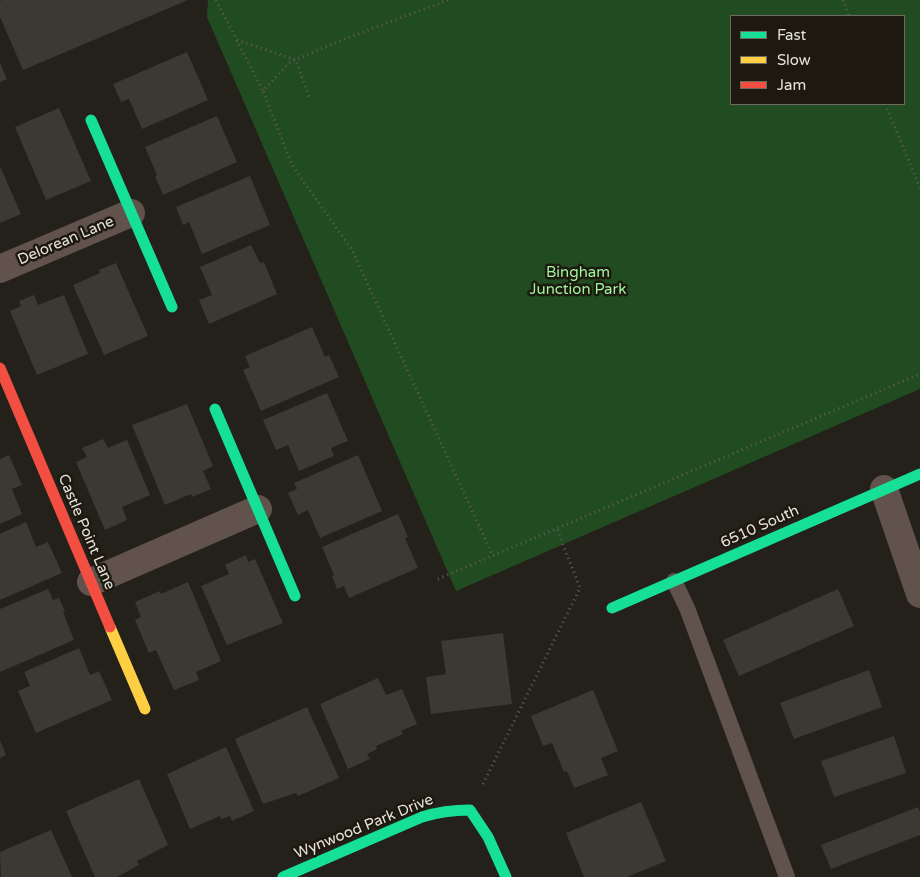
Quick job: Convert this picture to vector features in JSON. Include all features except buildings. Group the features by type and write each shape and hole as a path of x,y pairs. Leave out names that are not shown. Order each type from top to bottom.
{"street":[{"name":"Delorean Lane","path":"91,120 172,307"},
{"name":"Delorean Lane","path":"0,269 131,213"},
{"name":"Castle Point Lane","path":"0,368 145,709"},
{"path":"215,409 295,596"},
{"name":"6510 South","path":"612,608 920,474"},
{"path":"884,490 920,594"},
{"path":"91,582 258,509"},
{"name":"Wynwood Park Drive","path":"283,877 432,813 451,809 470,810"},
{"path":"470,810 488,837 506,877"}],"lane":[{"path":"674,581 687,608 787,877"}],"path":[{"path":"216,0 263,91 292,164 352,250 493,556"},
{"path":"263,91 290,62 448,0"},
{"path":"843,0 849,15"},
{"path":"237,40 296,60"},
{"path":"296,60 310,100"},
{"path":"885,105 920,188"},
{"path":"438,580 920,374"},
{"path":"470,810 580,588 557,529"}],"green space":[{"name":"Bingham Junction Park","path":"208,0 920,0 920,389 456,591 207,17"}],"traffic: fast":[{"path":"91,120 172,307"},
{"path":"215,409 295,596"},
{"path":"612,608 920,474"},
{"path":"283,877 422,817 458,810 470,810 488,837 506,877"}],"traffic: slow":[{"path":"110,627 145,709"}],"traffic: jam":[{"path":"0,368 110,627"}]}
